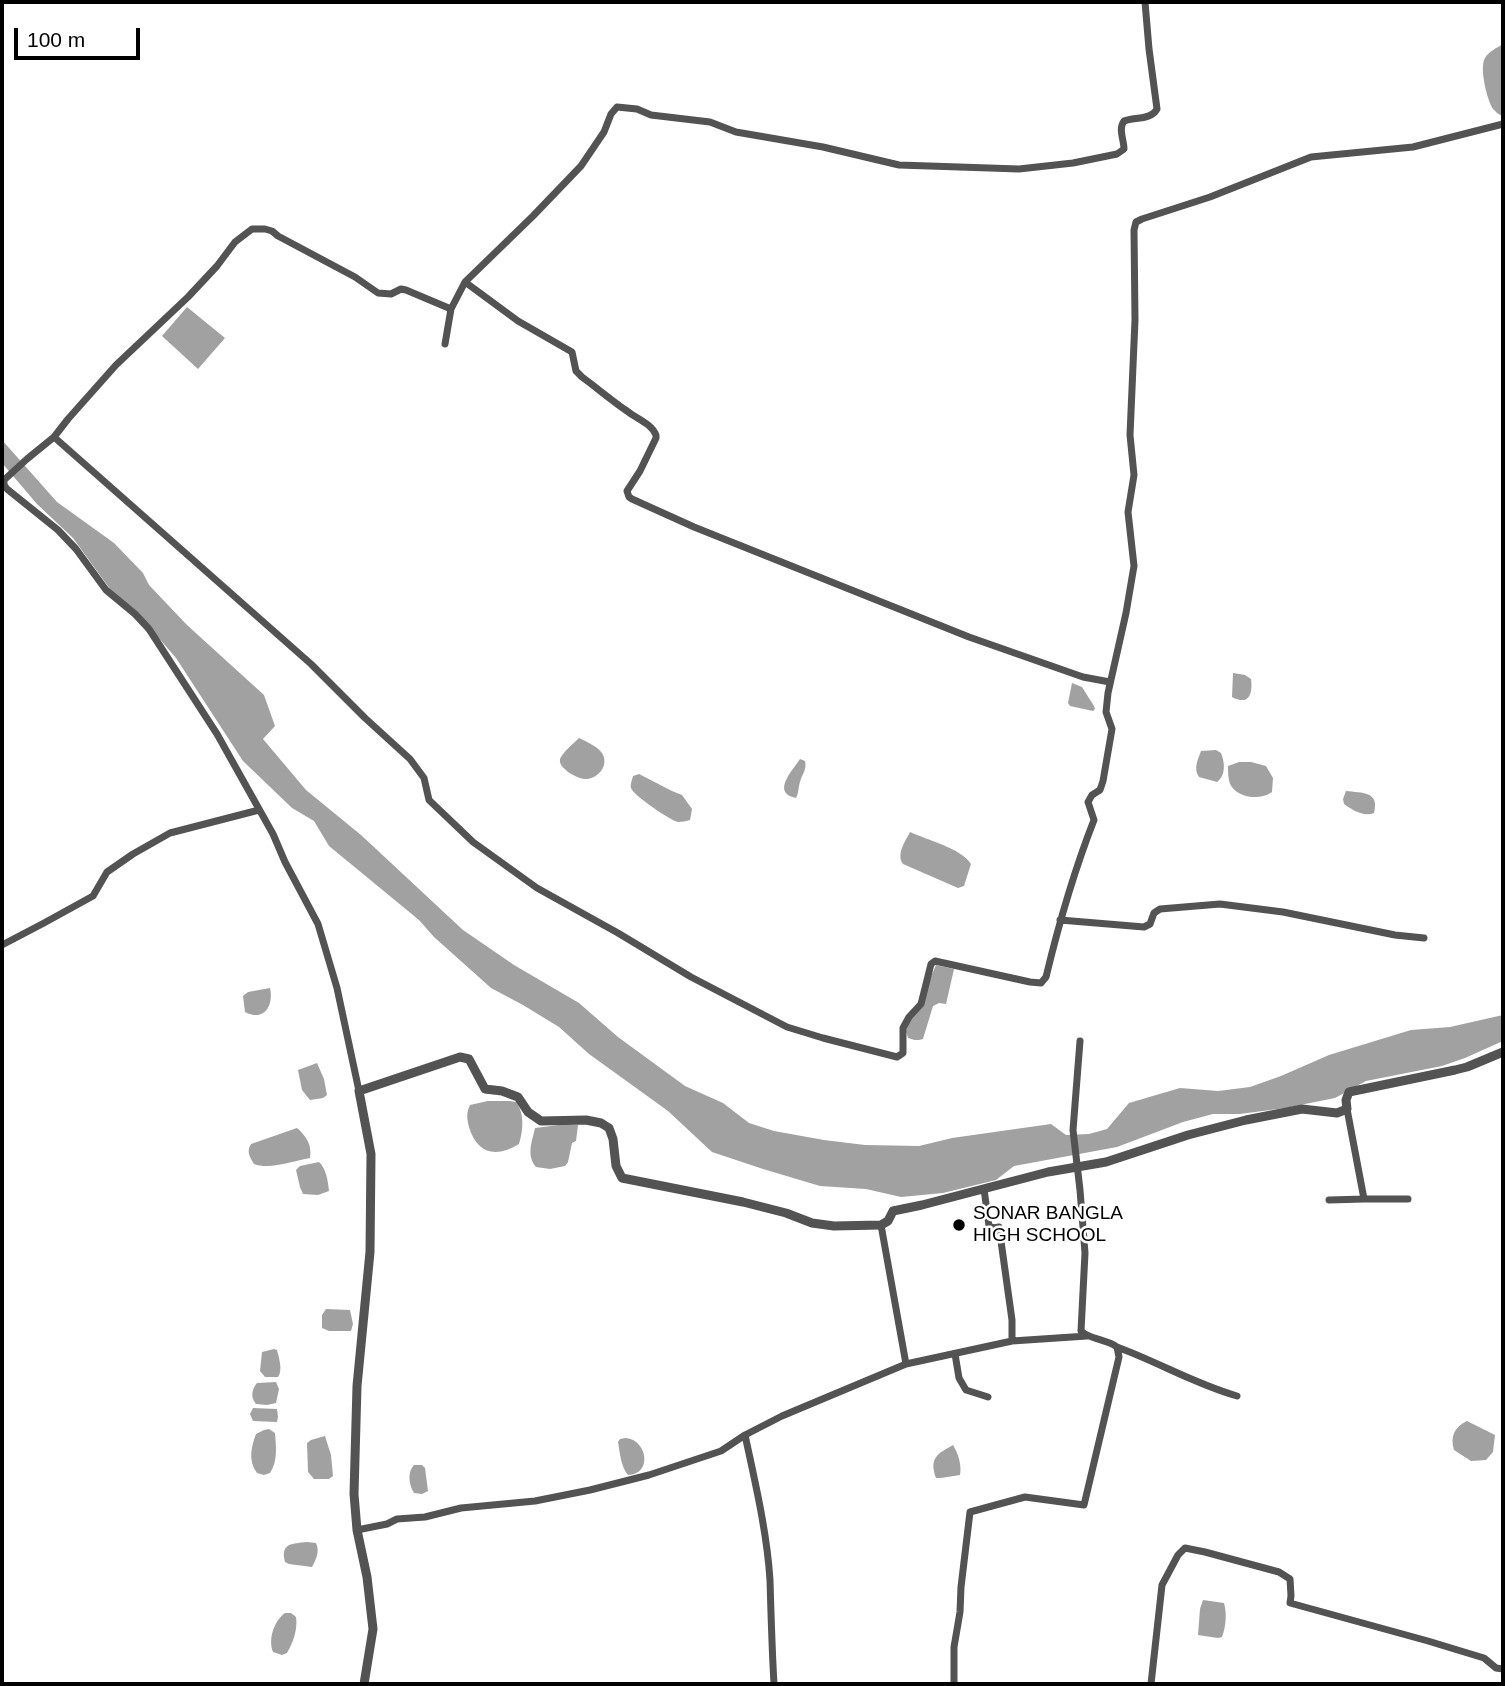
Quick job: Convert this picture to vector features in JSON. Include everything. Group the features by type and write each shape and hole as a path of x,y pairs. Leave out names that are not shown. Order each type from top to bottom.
{"street":[{"path":"446,344 451,309 465,282 581,166 617,107 637,109 651,115 710,122 736,132 823,147 899,165 1019,169 1073,163 1122,152 1122,124 1128,119 1155,113 1157,108 1145,2"},
{"path":"54,438 311,664 411,759 424,778 429,800 473,842 537,888 691,977 787,1027 897,1057 902,1052 903,1028 921,1004 931,964 935,961 1030,982 1041,983 1046,977 1060,920 1094,820 1088,802 1092,795 1100,790 1104,780 1112,729 1106,712 1110,682 1135,566 1128,512 1134,475 1130,435 1136,320 1136,222 1210,197 1311,157 1413,146 1503,124"},
{"path":"364,1684 373,1629 354,1494 357,1386 370,1252 370,1154 337,988 318,925 259,810 217,734 149,629 106,590 76,549 58,530 4,486 27,459 54,438 116,365 188,297 236,242 252,229 272,231 355,277 378,293 406,290 451,309"},
{"path":"465,282 518,321 572,352 576,371 582,377 654,431 656,435 648,454 626,491 632,499 694,527 970,636 1083,677 1110,682"},
{"path":"2,944 93,895 107,872 170,833 259,810"},
{"path":"1060,920 1144,927 1150,924 1154,913 1160,909 1220,904 1283,912 1395,935 1424,938"},
{"path":"1080,1041 1073,1130 1085,1253 1081,1331 1087,1336"},
{"path":"1364,1199 1347,1109 1349,1092 1467,1067 1503,1052"},
{"path":"359,1091 460,1058 469,1059 485,1089 518,1097 527,1112 541,1121 586,1121 601,1123 609,1128 616,1167 622,1178 743,1202 812,1223 834,1226 881,1226 888,1221 893,1210 922,1205 1077,1164 1106,1162 1188,1135 1246,1120 1302,1109 1337,1113 1347,1109"},
{"path":"984,1189 989,1226 999,1227 1012,1320 1012,1341"},
{"path":"1329,1200 1408,1199"},
{"path":"881,1226 906,1364"},
{"path":"357,1530 461,1508 535,1501 649,1475 721,1451 782,1416 906,1364 1012,1341 1087,1336 1112,1343 1212,1389 1237,1396"},
{"path":"954,1684 954,1647 970,1512 1025,1497 1084,1505 1119,1357 1117,1347"},
{"path":"955,1354 959,1378 966,1390 988,1397"},
{"path":"745,1435 756,1486 769,1579 774,1684"},
{"path":"1151,1684 1162,1585 1178,1555 1185,1548 1279,1572 1290,1579 1290,1603 1439,1644 1484,1658 1496,1668 1503,1669"}],"shaded area":[{"path":"1503,44 1502,116 1491,105 1484,84 1483,62"},
{"path":"187,307 225,338 198,369 162,336"},
{"path":"2,440 57,502 114,543 187,625 264,695 275,726 263,739 306,790 361,835 463,930 514,965 579,1003 618,1037 685,1086 723,1103 749,1123 774,1131 865,1145 919,1146 952,1138 1051,1124 1066,1135 1089,1134 1107,1129 1129,1103 1180,1088 1218,1091 1250,1087 1329,1055 1411,1030 1450,1027 1503,1015 1503,1041 1442,1066 1366,1081 1335,1098 1240,1114 1213,1114 1183,1122 1117,1147 1014,1166 996,1180 943,1193 901,1197 866,1189 820,1186 712,1152 668,1111 589,1054 559,1027 491,988 419,920 329,846 314,821 292,808 243,761 176,658 133,608 110,589 73,538 37,504 2,463"},
{"path":"1233,673 1251,679 1250,694 1246,699 1232,697"},
{"path":"1072,683 1082,687 1094,706 1093,711 1070,706 1068,703"},
{"path":"579,738 597,748 604,758 601,771 589,779 582,779 568,772 560,763 564,753"},
{"path":"1216,750 1221,753 1224,765 1222,776 1217,782 1199,777 1196,767 1201,751"},
{"path":"800,759 805,761 805,767 796,798 789,795 784,787"},
{"path":"1239,762 1266,766 1273,778 1272,792 1261,797 1249,797 1233,789 1229,782 1228,766"},
{"path":"639,774 682,795 692,809 690,820 674,821 638,796 631,785 633,776"},
{"path":"1346,791 1372,797 1374,813 1354,811 1344,804"},
{"path":"910,832 952,849 966,858 971,864 964,886 958,888 903,864 901,852"},
{"path":"936,965 954,969 946,1004 933,1006 923,1039 908,1038 908,1023 915,1014"},
{"path":"270,988 269,1006 262,1014 252,1015 245,1012 243,996 248,992"},
{"path":"317,1063 327,1095 310,1100 302,1090 298,1070"},
{"path":"488,1101 516,1102 522,1123 519,1144 495,1152 482,1148 477,1143 469,1127 468,1111 470,1105"},
{"path":"578,1125 576,1141 572,1143 568,1162 565,1166 550,1169 536,1167 530,1153 535,1128"},
{"path":"297,1128 308,1142 310,1158 274,1166 254,1164 249,1152 251,1144"},
{"path":"319,1162 325,1171 329,1191 318,1195 303,1194 296,1170 300,1166"},
{"path":"326,1309 350,1310 353,1324 351,1331 329,1331 322,1328 322,1315"},
{"path":"277,1350 280,1360 279,1374 278,1377 265,1377 260,1371 262,1352"},
{"path":"276,1382 279,1389 276,1403 256,1404 252,1393 257,1383"},
{"path":"253,1408 277,1409 277,1422 253,1421 250,1414"},
{"path":"1467,1421 1495,1435 1493,1452 1486,1460 1471,1461 1454,1450 1454,1433"},
{"path":"269,1429 275,1433 275,1459 270,1473 264,1475 257,1473 254,1468 252,1449 256,1434"},
{"path":"325,1436 331,1455 333,1476 329,1479 314,1479 308,1472 307,1443"},
{"path":"626,1438 639,1444 644,1457 641,1469 628,1475 622,1464 618,1442"},
{"path":"953,1445 959,1459 960,1475 936,1478 933,1466 936,1457"},
{"path":"414,1465 422,1465 425,1468 428,1491 422,1494 414,1493 411,1486 410,1475"},
{"path":"307,1542 316,1543 318,1549 312,1567 285,1562 286,1547"},
{"path":"1203,1600 1224,1603 1226,1620 1222,1637 1198,1635"},
{"path":"285,1613 296,1617 296,1626 289,1649 282,1655 273,1652 271,1642 275,1625"}],"place":[{"name":"SONAR BANGLA HIGH SCHOOL","path":"959,1225"}]}
